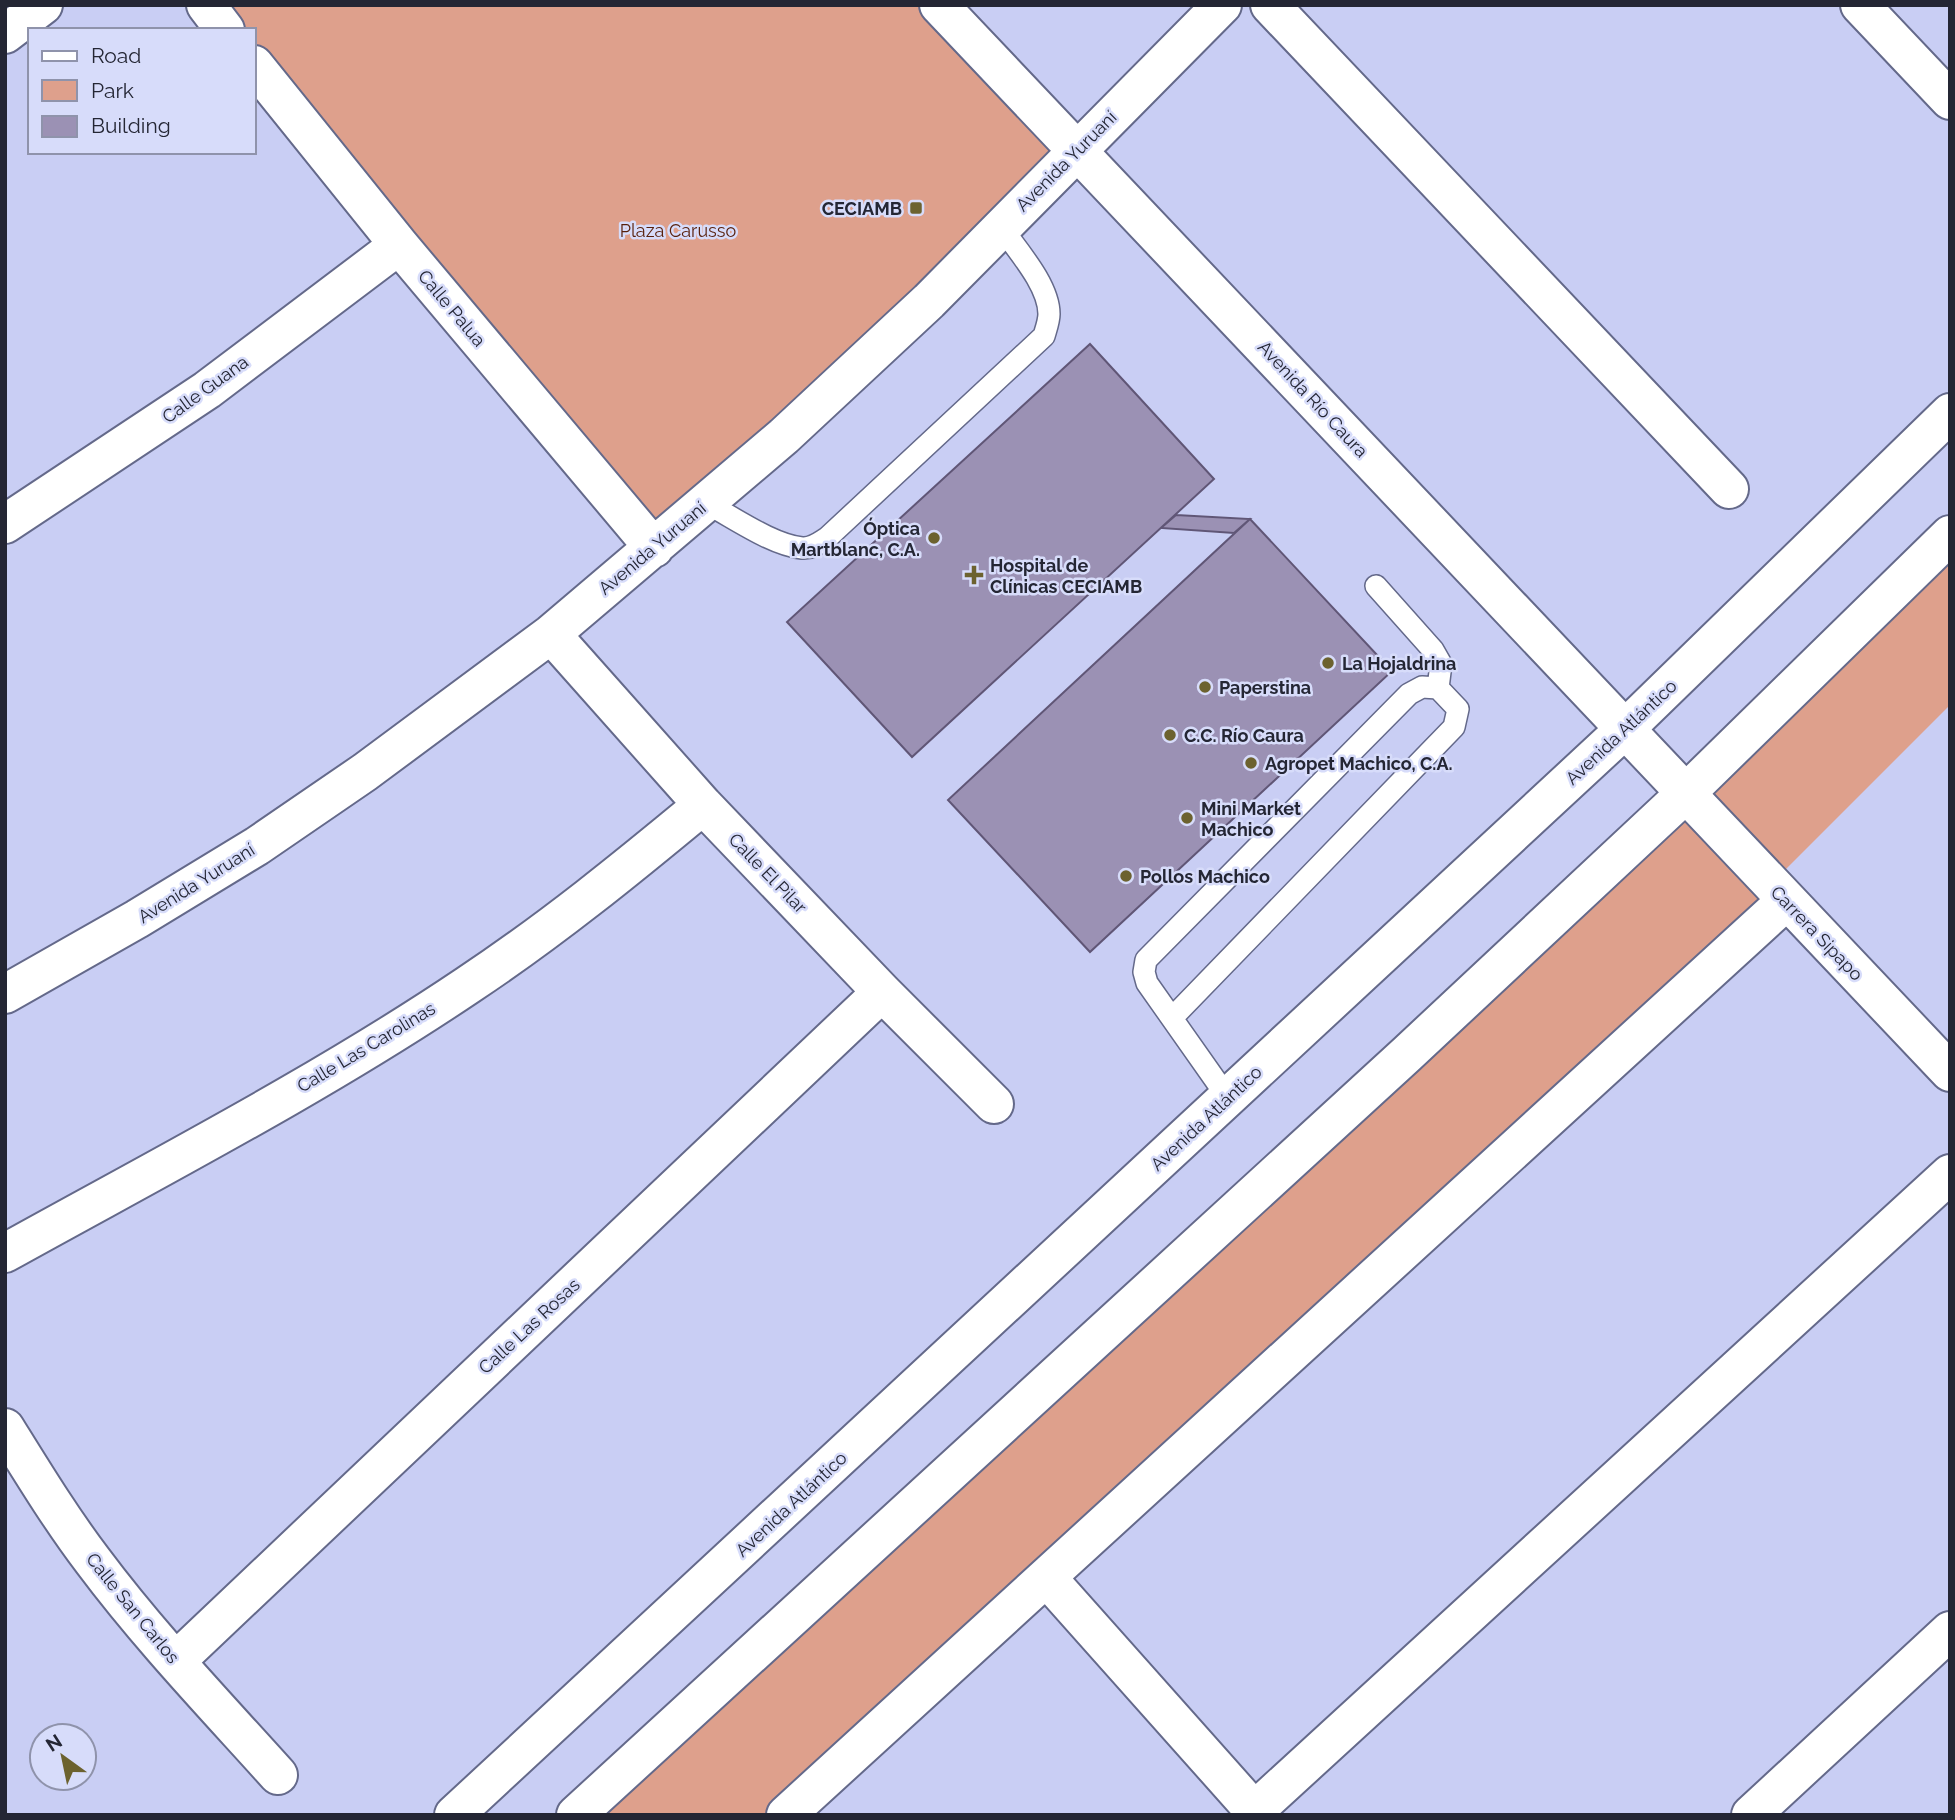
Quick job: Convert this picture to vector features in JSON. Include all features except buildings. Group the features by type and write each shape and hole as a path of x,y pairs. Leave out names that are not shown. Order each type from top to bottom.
{"street":[{"path":"5,34 43,5"},
{"path":"206,5 223,28"},
{"name":"Avenida Río Caura","path":"939,5 1685,794"},
{"name":"Avenida Yuruaní","path":"5,994 137,919 257,846 365,772 551,634 784,436 929,301 1222,5"},
{"path":"1270,5 1729,489"},
{"path":"1860,5 1950,100"},
{"name":"Calle Palua","path":"256,67 399,245 654,548"},
{"name":"Calle Guana","path":"5,524 207,390 399,245"},
{"name":"Avenida Atlántico","path":"454,1815 1625,729 1950,413"},
{"path":"576,1815 1407,1054 1685,794 1950,534"},
{"name":"Calle El Pilar","path":"551,634 704,805 882,992 994,1104"},
{"name":"Carrera Sipapo","path":"1685,794 1950,1072"},
{"name":"Calle Las Carolinas","path":"5,1253 359,1054 467,986 575,911 704,805"},
{"path":"786,1815 1786,901"},
{"name":"Calle Las Rosas","path":"176,1661 882,992"},
{"path":"1047,1578 1254,1813 1950,1174"},
{"name":"Calle San Carlos","path":"5,1427 50,1501 94,1562 176,1661 278,1775"},
{"path":"1751,1815 1950,1631"}],"lane":[{"path":"706,503 775,540 802,548 812,547 827,538 1044,336 1049,315 1047,299 1041,284 1001,227"},
{"path":"1376,586 1433,650 1441,664 1438,688"},
{"path":"1172,1018 1454,727 1458,709 1438,688 1422,687 1409,694 1146,960 1144,972 1147,984 1228,1098"}],"green space":[{"name":"Plaza Carusso","path":"206,5 939,5 1076,150 654,548 256,67 256,28 223,28"},
{"path":"1950,535 1950,705 1771,884 1786,901 786,1815 576,1815"}],"place":[{"name":"CECIAMB","path":"916,208"},
{"name":"Óptica Martblanc, C.A.","path":"934,538"},
{"name":"Hospital de Clínicas CECIAMB","path":"974,575"},
{"name":"La Hojaldrina","path":"1328,663"},
{"name":"Paperstina","path":"1205,687"},
{"name":"C.C. Río Caura","path":"1170,735"},
{"name":"Agropet Machico, C.A.","path":"1251,763"},
{"name":"Mini Market Machico","path":"1187,818"},
{"name":"Pollos Machico","path":"1126,876"}]}
